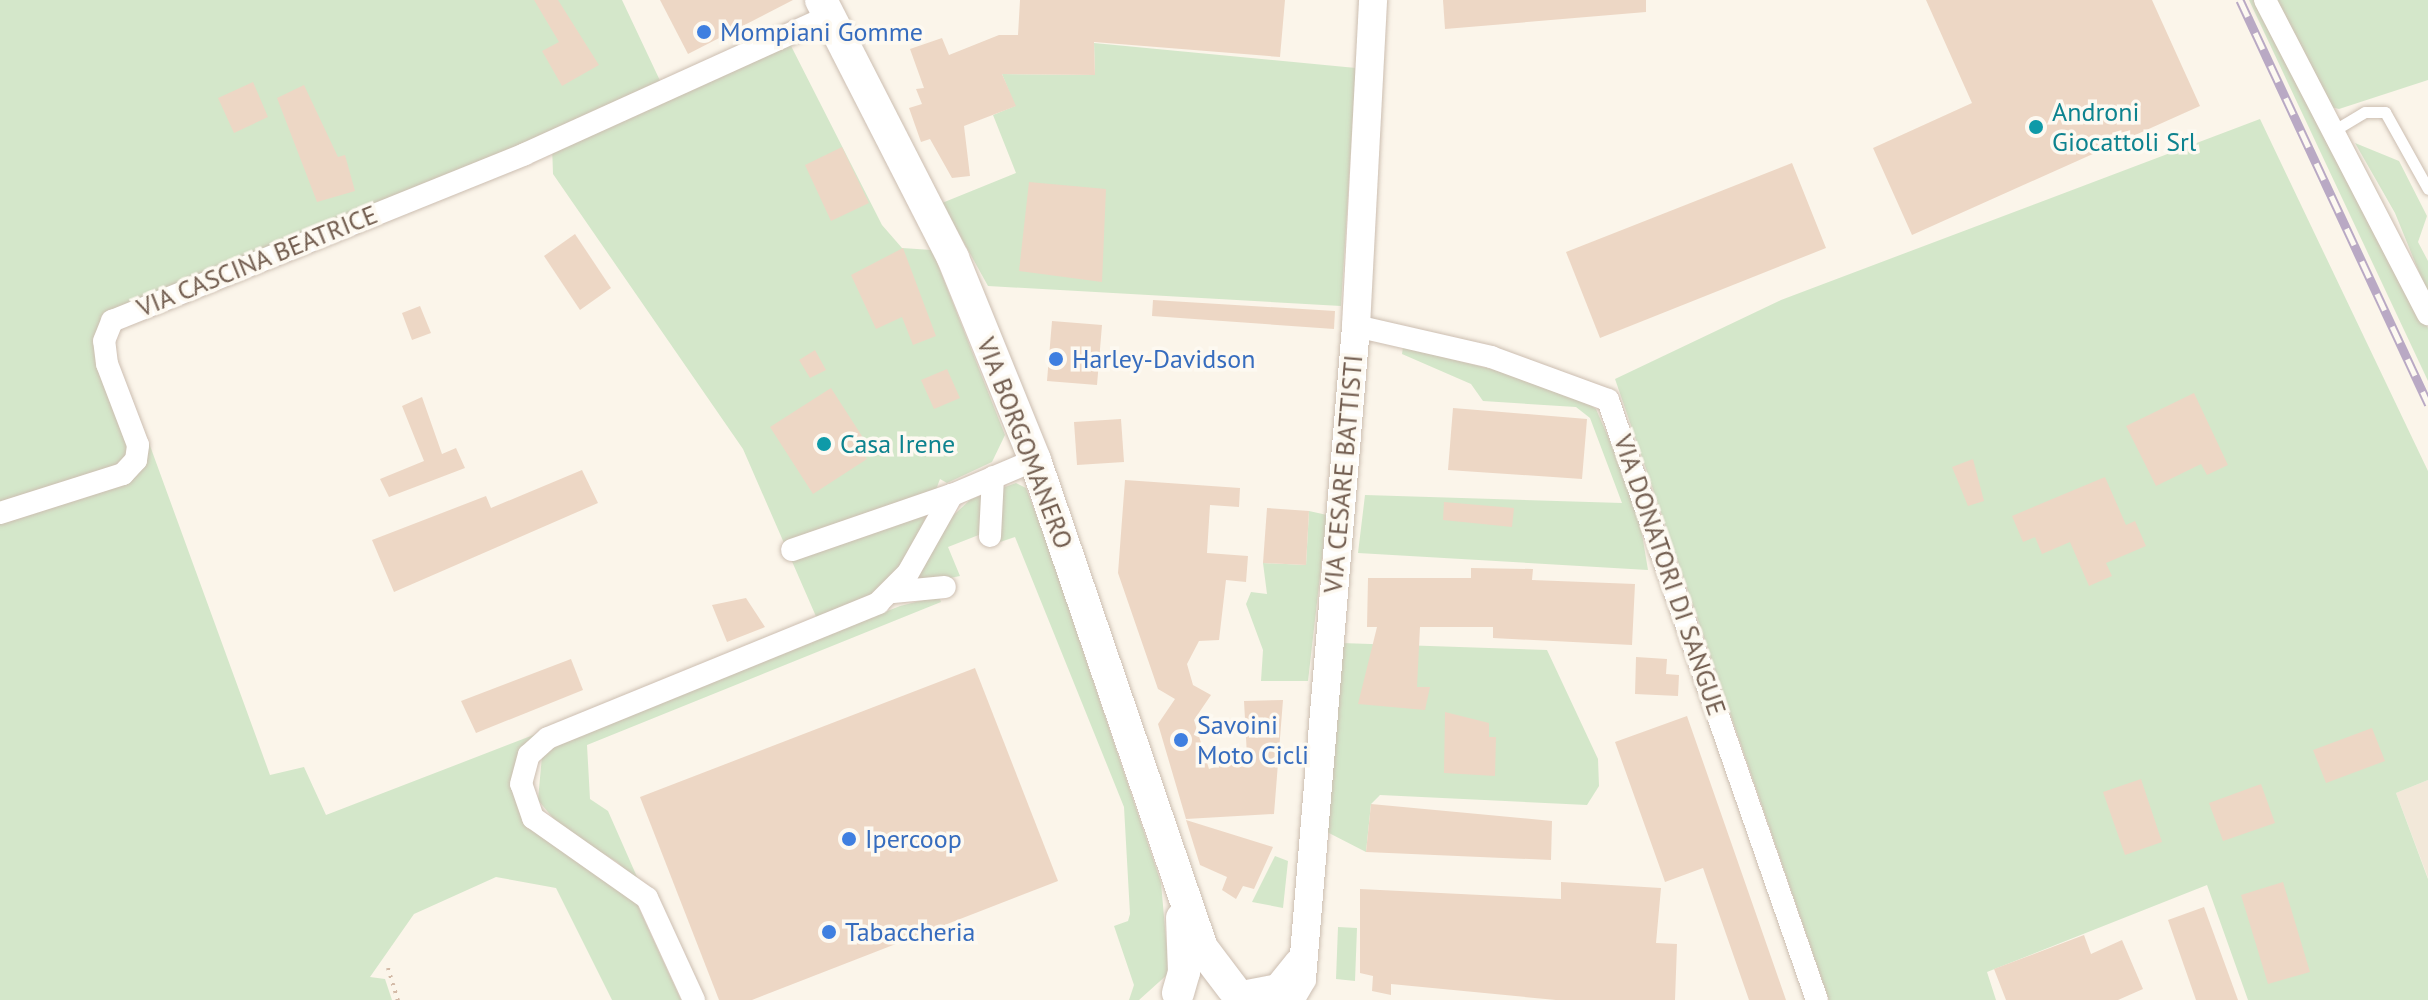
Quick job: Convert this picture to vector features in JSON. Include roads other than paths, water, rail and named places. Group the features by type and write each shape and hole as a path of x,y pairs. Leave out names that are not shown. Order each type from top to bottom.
{"main road":[{"name":"VIA BORGOMANERO","path":"825,8 953,258 1035,460 1202,948 1241,995"},
{"name":"VIA BORGOMANERO","path":"1174,997 1184,972 1180,886"},
{"path":"1174,997 1199,985 1241,995"}],"street":[{"name":"VIA CESARE BATTISTI","path":"1298,993 1305,948 1356,326 1373,0"},
{"path":"2265,0 2428,314"},
{"name":"VIA BORGOMANERO","path":"674,85 825,8"},
{"name":"VIA CASCINA BEATRICE","path":"0,513 123,474 136,460 138,445 107,364 104,341 112,321 525,154 674,85"},
{"name":"VIA DONATORI DI SANGUE","path":"1356,326 1491,357 1608,400 1817,1000"},
{"path":"792,550 952,495 1035,460"},
{"path":"990,536 993,477"},
{"path":"893,592 952,495"},
{"path":"694,1000 647,898 533,818 521,784 529,755 548,738 893,592 945,587"},
{"name":"VIA CESARE BATTISTI","path":"1241,995 1286,982 1305,948"}],"lane":[{"path":"2333,131 2365,112 2385,112 2428,189"}],"railway":[{"path":"2240,0 2428,404"}],"place":[{"name":"Mompiani Gomme","path":"704,32"},
{"name":"Androni Giocattoli Srl","path":"2036,127"},
{"name":"Harley-Davidson","path":"1056,359"},
{"name":"Casa Irene","path":"824,444"},
{"name":"Savoini Moto Cicli","path":"1181,740"},
{"name":"Ipercoop","path":"849,839"},
{"name":"Tabaccheria","path":"829,932"}]}
